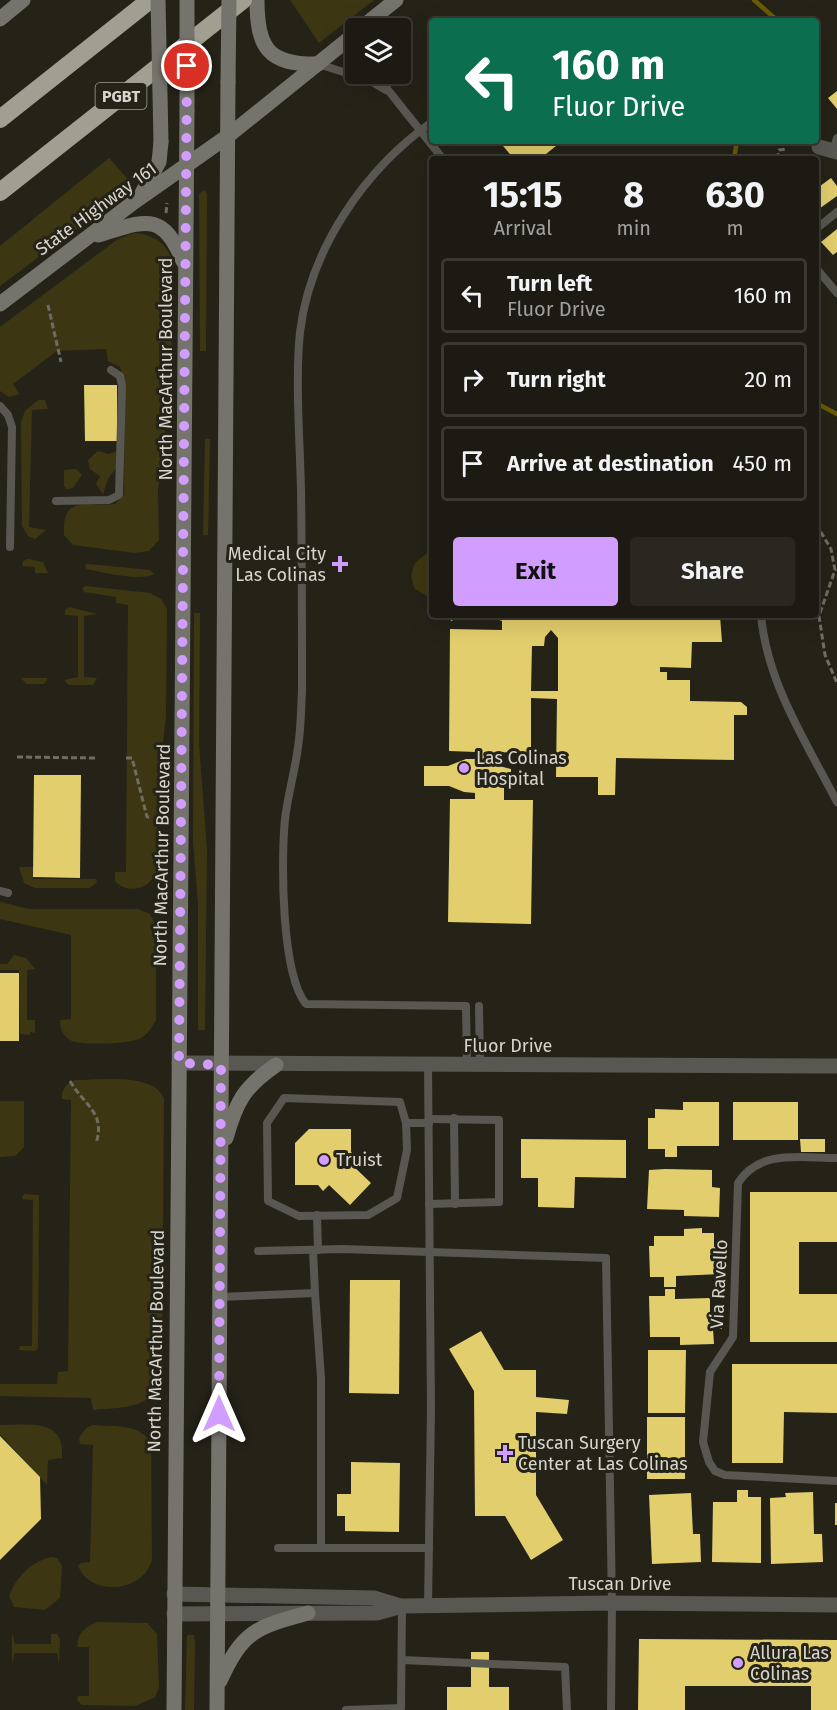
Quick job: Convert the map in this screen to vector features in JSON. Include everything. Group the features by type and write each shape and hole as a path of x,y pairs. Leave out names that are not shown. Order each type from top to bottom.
{"highway":[{"path":"0,119 150,0"},
{"name":"PGBT","path":"0,192 243,0"}],"main road":[{"path":"0,19 23,0"},
{"path":"134,202 150,181 159,162 161,142 158,0"},
{"name":"North MacArthur Boulevard","path":"174,1710 187,0"},
{"path":"217,1710 229,0"},
{"path":"257,0 257,24 261,40 272,55 290,63 318,64"},
{"path":"377,18 396,0"},
{"name":"State Highway 161","path":"0,304 134,202 187,167 228,136 345,42"},
{"path":"86,239 142,223 153,223 174,239 186,269"},
{"path":"220,1155 234,1108 243,1093 276,1065"},
{"path":"217,1686 237,1647 251,1633 268,1624 308,1613"}],"street":[{"name":"Fluor Drive","path":"179,1063 221,1065 837,1066"},
{"name":"Tuscan Drive","path":"174,1594 374,1598 402,1606"},
{"name":"Tuscan Drive","path":"174,1614 377,1612 402,1606 612,1603 837,1605"}],"lane":[{"path":"318,64 369,80 388,90"},
{"path":"385,84 429,141"},
{"path":"429,124 420,130 355,198 330,238 318,266 300,332 302,691 298,747 285,821 285,934 293,978 306,1004 466,1006 473,1065"},
{"path":"431,144 441,156"},
{"path":"819,227 837,212"},
{"path":"819,272 837,293"},
{"path":"56,501 109,500 119,495 122,386 120,376 111,370"},
{"path":"1,409 12,427 10,547"},
{"path":"761,618 763,639 775,682 837,802"},
{"path":"473,1065 479,1006"},
{"path":"428,1065 430,1253 428,1606"},
{"path":"284,1098 400,1101 406,1123 407,1150 397,1198 368,1215 299,1216 268,1201 267,1123 284,1098"},
{"path":"454,1118 455,1204"},
{"path":"406,1123 454,1118 499,1120 499,1202 429,1204"},
{"name":"Via Ravello","path":"837,1158 778,1158 759,1162 747,1169 738,1184 733,1337 710,1371 703,1442 709,1462 715,1471 725,1475 837,1481"},
{"path":"317,1215 315,1293 321,1378 321,1548"},
{"path":"258,1251 315,1250 606,1258 612,1603 611,1710"},
{"path":"220,1297 315,1293"},
{"path":"278,1548 429,1548"},
{"path":"346,1710 402,1709 402,1606"},
{"path":"402,1660 565,1667 567,1710"}],"path":[{"path":"778,156 780,150 786,149"},
{"path":"165,221 167,203"},
{"path":"48,304 61,362"},
{"path":"819,530 832,556 835,570 819,616 825,655 837,683"},
{"path":"832,556 837,555"},
{"path":"17,757 98,758"},
{"path":"126,758 132,758 147,817 152,817"},
{"path":"70,1081 81,1100 97,1116 99,1129 96,1143"}],"shaded area":[{"path":"290,0 374,0 351,18 345,18 345,23 319,43"},
{"path":"109,158 134,186 0,286 0,246"},
{"path":"204,190 207,194 206,351 200,351 199,194"},
{"path":"134,233 149,236 161,243 169,254 173,269 171,380 158,491 159,540 149,551 135,553 73,545 64,535 64,522 67,513 72,508 86,504 115,504 124,495 125,381 120,367 108,361 106,349 57,351 13,384 19,394 9,397 0,391 0,327 118,239"},
{"path":"38,400 45,400 48,409 32,410 29,527 46,530 35,539 28,536 22,526 21,422 25,411"},
{"path":"205,439 210,439 208,535 203,535"},
{"path":"98,451 109,454 117,451 117,467 108,479 103,494 96,484 100,476 90,469 88,460"},
{"path":"76,469 82,475 73,488 67,489 64,486 64,470"},
{"path":"429,554 429,597 415,589 412,577 414,566"},
{"path":"28,559 43,562 48,573 35,573 35,567 22,566 23,561"},
{"path":"85,565 150,570 154,574 140,577 121,576 86,569"},
{"path":"86,586 150,593 161,599 167,609 166,716 157,795 157,870 145,885 133,889 121,886 115,881 115,872 126,872 128,605 116,603 116,597 84,592 82,588"},
{"path":"69,607 97,614 84,616 84,677 97,678 93,685 69,685 64,680 78,677 78,616 65,615 65,610"},
{"path":"194,613 200,613 199,744 207,849 205,1030 198,1030 198,904 193,842"},
{"path":"21,678 48,678 44,684 26,684"},
{"path":"19,867 33,867 33,879 96,879 97,882 90,888 35,888 24,883"},
{"path":"0,902 29,909 138,909 150,914 156,926 156,1020 148,1033 135,1040 117,1043 84,1043 67,1038 60,1026 60,1020 71,1019 71,935 0,919"},
{"path":"14,955 26,958 35,969 27,970 27,1020 35,1020 35,1033 30,1032 30,1035 20,1034 19,970 0,970 0,964 7,964"},
{"path":"76,1080 138,1081 159,1090 164,1099 162,1377 152,1396 135,1405 125,1407 93,1410 91,1398 0,1396 0,1384 57,1384 58,1372 68,1371 71,1100 62,1099 62,1096 67,1085"},
{"path":"0,1101 24,1101 24,1147 15,1156 0,1157"},
{"path":"24,1194 39,1195 38,1348 35,1351 19,1350 20,1346 32,1346 33,1200 22,1199"},
{"path":"0,1425 43,1426 58,1436 62,1445 62,1458 48,1460 47,1485 0,1434"},
{"path":"93,1425 134,1429 147,1437 151,1444 152,1559 147,1570 139,1579 117,1587 105,1587 94,1583 78,1566 81,1563 90,1562 93,1445 80,1444 79,1438 86,1428"},
{"path":"51,1557 57,1558 62,1566 60,1598 45,1610 14,1607 9,1596 20,1577 37,1563"},
{"path":"98,1622 147,1623 157,1634 159,1687 155,1697 136,1706 82,1705 77,1700 78,1696 89,1696 89,1647 78,1647 80,1634"},
{"path":"12,1633 15,1644 51,1644 51,1634 57,1634 60,1639 59,1664 57,1653 15,1653 12,1664"},
{"path":"187,1635 194,1635 195,1644 194,1710 185,1710"}],"building":[{"path":"837,91 837,109 828,98"},
{"path":"502,144 558,144 544,156 512,156"},
{"path":"831,178 837,186 837,196 819,209 819,187"},
{"path":"837,229 837,252 833,255 821,242"},
{"path":"84,385 117,385 117,441 85,441"},
{"name":"Las Colinas Hospital","path":"494,618 720,618 722,642 692,642 691,668 660,667 660,672 667,672 667,680 690,680 690,701 741,702 747,707 747,715 734,715 734,760 616,758 615,795 598,795 598,777 556,777 557,699 531,698 531,753 495,752 495,765 511,769 511,783 504,783 504,800 533,800 531,924 448,922 450,799 475,799 475,793 464,792 449,786 424,786 424,766 448,766 466,759 475,759 476,752 449,751 450,629 502,630 502,621","holes":["551,630 558,638 558,691 531,691 532,646 544,646 545,637"]},
{"path":"34,775 81,775 80,878 33,877"},
{"path":"0,973 19,973 19,1041 0,1041"},
{"path":"683,1102 719,1102 719,1146 677,1146 677,1157 665,1157 665,1149 648,1149 648,1118 655,1118 655,1109 683,1110"},
{"path":"733,1102 798,1102 798,1140 733,1140"},
{"name":"Truist","path":"309,1129 351,1129 351,1152 357,1157 350,1163 371,1183 350,1205 329,1185 323,1191 318,1185 295,1185 295,1143"},
{"path":"521,1139 626,1140 626,1178 575,1177 574,1208 538,1207 538,1178 521,1178"},
{"path":"800,1139 825,1139 825,1152 801,1152"},
{"path":"649,1170 712,1170 712,1187 720,1188 719,1217 684,1216 684,1210 647,1209"},
{"path":"750,1192 837,1192 837,1242 799,1242 799,1294 837,1294 837,1342 750,1342"},
{"path":"702,1228 702,1233 714,1233 714,1247 721,1247 721,1274 676,1276 676,1287 664,1287 664,1277 650,1277 649,1246 654,1246 654,1236 684,1236 684,1229"},
{"path":"350,1280 400,1280 399,1394 349,1393"},
{"path":"665,1289 675,1289 675,1299 710,1298 710,1318 722,1318 722,1329 713,1329 714,1344 680,1345 680,1337 650,1337 649,1296 665,1296"},
{"name":"Tuscan Surgery Center at Las Colinas","path":"481,1331 504,1370 536,1370 536,1397 569,1400 567,1414 536,1412 536,1495 563,1540 531,1560 505,1516 475,1516 474,1391 449,1349"},
{"path":"648,1350 686,1350 685,1413 648,1413"},
{"path":"732,1364 837,1364 837,1413 784,1412 783,1463 732,1463"},
{"path":"647,1417 685,1417 685,1479 647,1479"},
{"path":"0,1436 40,1477 41,1519 0,1560"},
{"path":"351,1462 400,1463 399,1532 345,1531 345,1516 337,1516 337,1494 351,1494"},
{"path":"737,1490 748,1490 748,1497 761,1497 761,1563 712,1562 713,1502 737,1502"},
{"path":"813,1492 814,1534 822,1534 823,1562 771,1564 770,1498 786,1497 785,1493"},
{"path":"691,1493 693,1534 700,1534 701,1562 652,1564 649,1495"},
{"path":"835,1503 837,1503 837,1525 835,1525"},
{"name":"Allura Las Colinas","path":"639,1639 837,1640 837,1710 811,1710 811,1686 685,1686 685,1710 638,1710"},
{"path":"471,1652 489,1652 489,1687 509,1687 509,1710 447,1710 447,1687 471,1687"}],"waterway":[{"path":"754,0 775,18"},
{"path":"734,156 736,144"},
{"path":"819,405 837,414"}],"place":[{"name":"Medical City Las Colinas","path":"340,564"},
{"name":"Las Colinas Hospital","path":"464,768"},
{"name":"Truist","path":"324,1160"},
{"name":"Tuscan Surgery Center at Las Colinas","path":"505,1453"},
{"name":"Allura Las Colinas","path":"738,1663"}],"route":[{"path":"187,66 179,1063 221,1065 219,1414"}]}
